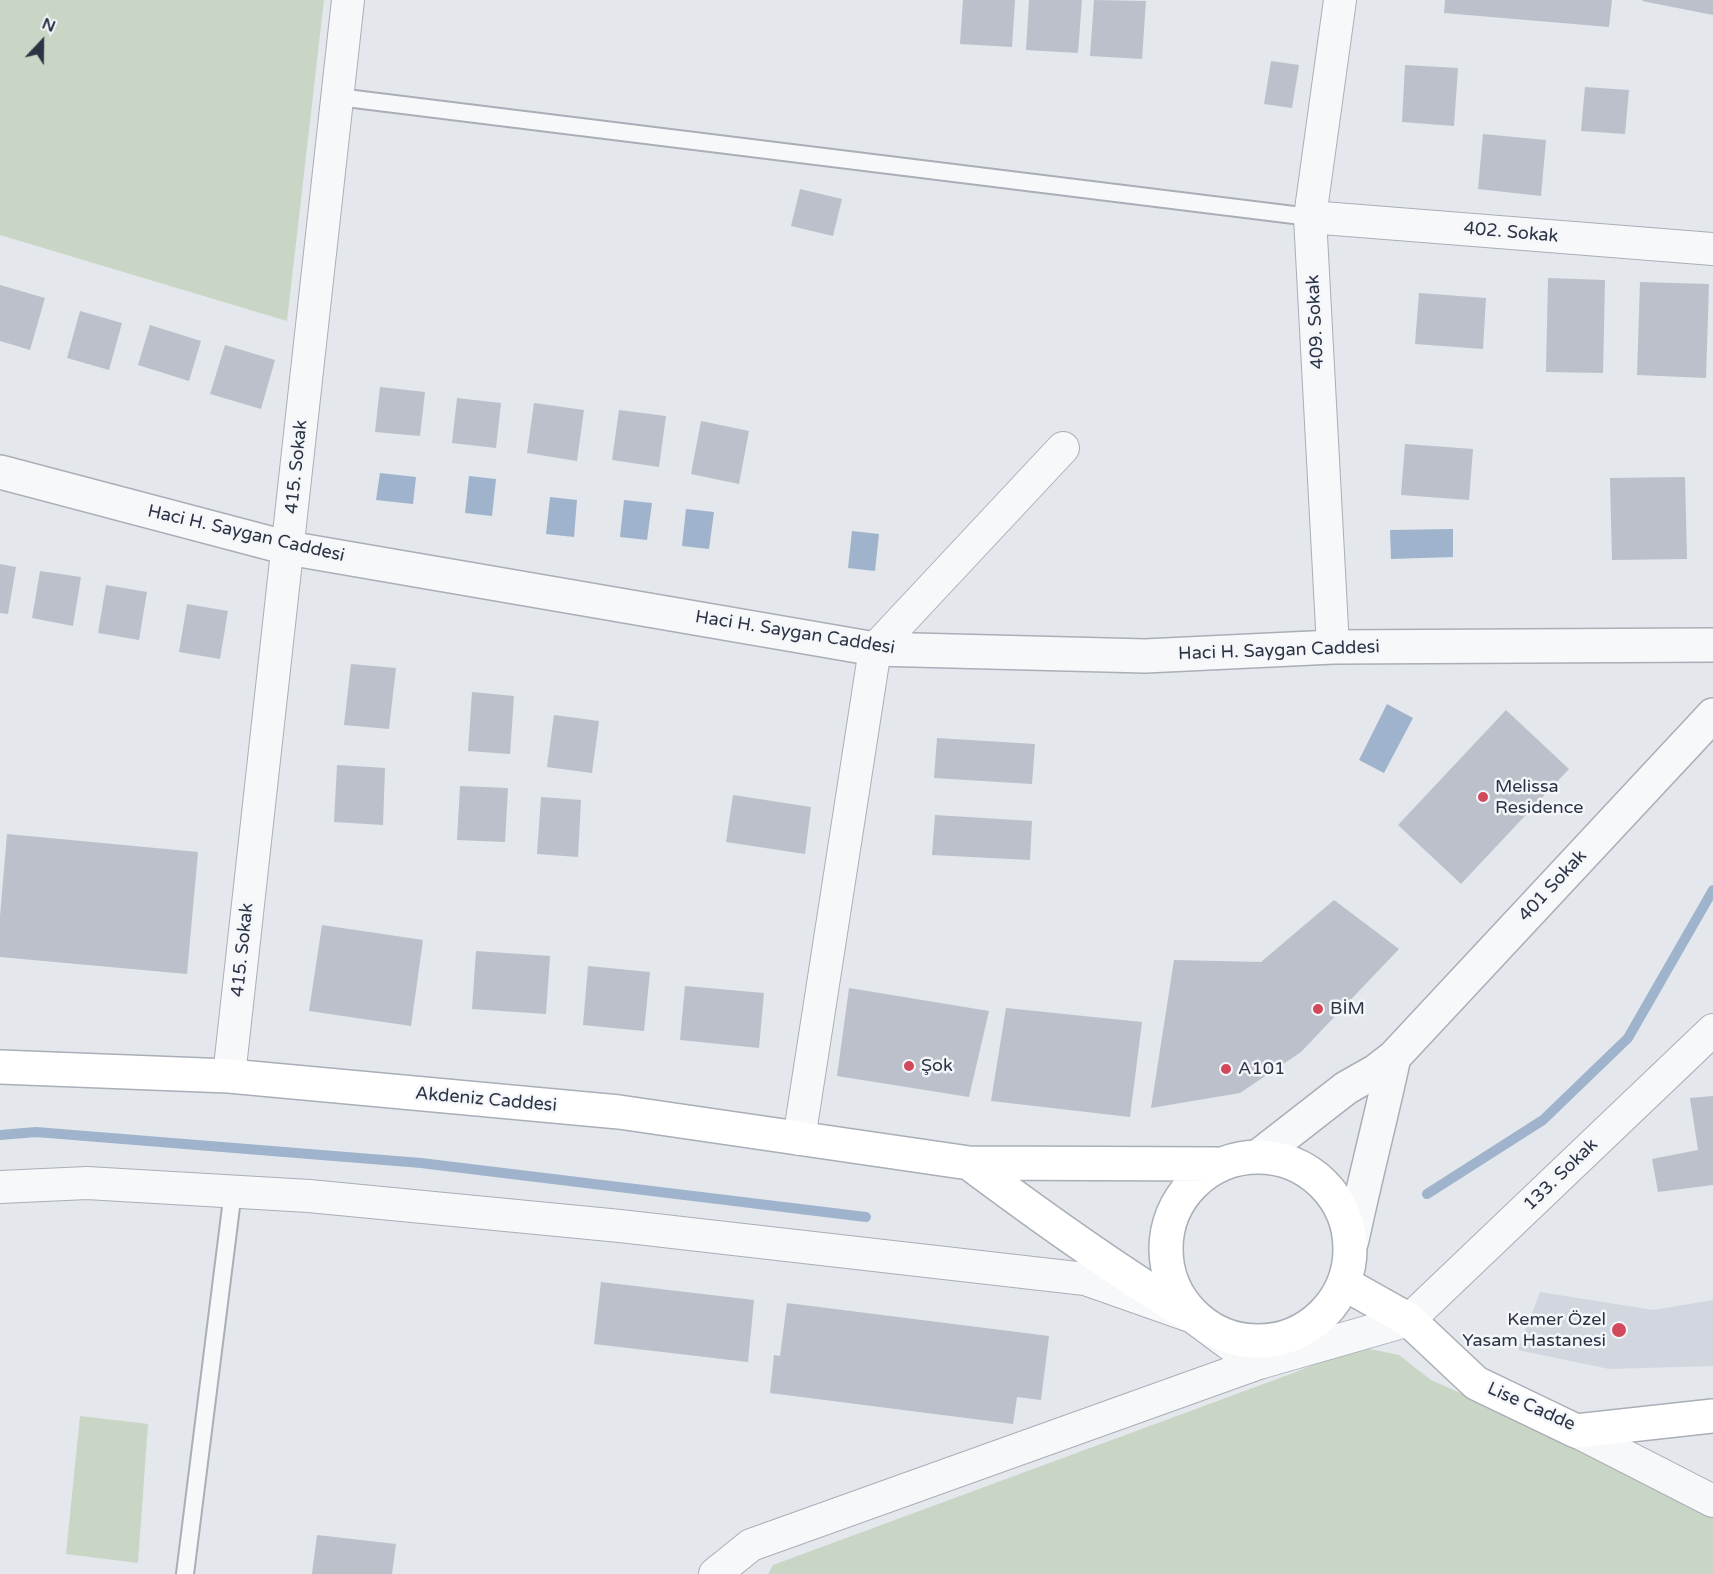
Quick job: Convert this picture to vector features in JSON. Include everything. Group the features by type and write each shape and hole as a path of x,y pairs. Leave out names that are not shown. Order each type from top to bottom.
{"main road":[{"name":"Akdeniz Caddesi","path":"0,1067 229,1076 619,1112 969,1163 1216,1164"},
{"path":"969,1163 1052,1225 1135,1282 1193,1317 1233,1339 1278,1340 1319,1321 1345,1284 1352,1240 1337,1197 1304,1167 1260,1155 1216,1164 1182,1193 1165,1234 1169,1279 1193,1317"},
{"path":"1345,1284 1409,1320"},
{"name":"Lise Cadde","path":"1409,1320 1476,1383 1576,1431 1713,1416"}],"street":[{"name":"415. Sokak","path":"229,1076 348,0"},
{"name":"409. Sokak","path":"1334,646 1310,217 1340,0"},
{"name":"402. Sokak","path":"1310,217 1713,249"},
{"path":"799,1139 875,649 1063,448"},
{"name":"Haci H. Saygan Caddesi","path":"0,472 288,548 875,649 1145,656 1334,646 1713,645"},
{"name":"401 Sokak","path":"1260,1155 1338,1095 1394,1057 1713,715"},
{"name":"133. Sokak","path":"1409,1320 1713,1030"},
{"path":"1352,1240 1394,1057"},
{"path":"0,1187 87,1183 309,1196 620,1226 1085,1280 1193,1317 1259,1363"},
{"path":"715,1574 751,1545 1259,1363 1409,1320"},
{"path":"1576,1431 1713,1501"}],"lane":[{"path":"338,97 1310,217"},
{"path":"185,1574 233,1191"}],"shaded area":[{"name":"Kemer Özel Yasam Hastanesi","path":"1540,1292 1653,1310 1713,1300 1713,1366 1609,1369 1518,1350"}],"green space":[{"path":"0,0 324,0 287,321 0,235"},
{"path":"1365,1348 1399,1355 1431,1380 1562,1438 1713,1516 1713,1574 768,1574 773,1565 1332,1357"},
{"path":"80,1416 148,1424 138,1563 66,1554"}],"water":[{"path":"380,473 416,477 413,504 376,500"},
{"path":"469,476 496,479 492,516 465,513"},
{"path":"550,497 577,500 574,537 546,534"},
{"path":"624,500 652,503 647,540 620,537"},
{"path":"686,509 714,512 709,549 682,546"},
{"path":"1453,529 1453,557 1391,559 1390,530"},
{"path":"852,531 879,534 875,571 848,568"},
{"path":"1387,704 1413,718 1384,773 1359,760"}],"building":[{"path":"963,0 1015,0 1012,47 960,44"},
{"path":"1029,0 1082,0 1078,53 1026,50"},
{"path":"1094,0 1146,1 1142,59 1090,56"},
{"path":"1445,0 1612,0 1609,27 1444,13"},
{"path":"1713,0 1713,15 1642,1"},
{"path":"1271,61 1299,65 1292,108 1264,104"},
{"path":"1405,65 1458,68 1454,126 1402,122"},
{"path":"1585,87 1629,90 1625,134 1581,131"},
{"path":"1483,134 1546,140 1541,196 1478,189"},
{"path":"800,189 842,199 833,236 791,226"},
{"path":"1548,278 1605,280 1603,373 1546,372"},
{"path":"1640,282 1709,284 1706,378 1637,375"},
{"path":"0,285 45,298 30,350 0,341"},
{"path":"1419,293 1486,298 1483,349 1415,344"},
{"path":"80,311 122,323 109,370 67,358"},
{"path":"150,325 201,341 189,381 138,365"},
{"path":"225,345 275,360 261,409 210,394"},
{"path":"380,387 425,392 420,436 375,432"},
{"path":"457,398 501,403 496,448 452,443"},
{"path":"534,403 584,410 577,461 527,453"},
{"path":"619,410 666,416 659,467 612,460"},
{"path":"701,421 749,431 739,484 691,474"},
{"path":"1405,444 1473,449 1469,500 1401,495"},
{"path":"1685,477 1687,559 1612,560 1610,478"},
{"path":"0,564 16,567 8,614 0,613"},
{"path":"40,571 81,577 73,626 32,618"},
{"path":"106,585 147,592 139,640 98,633"},
{"path":"187,604 228,611 220,659 179,652"},
{"path":"351,664 396,668 389,729 344,725"},
{"path":"472,692 514,696 510,754 468,751"},
{"name":"Melissa Residence","path":"1506,710 1569,769 1461,884 1398,825"},
{"path":"554,715 599,721 592,773 547,767"},
{"path":"937,738 1035,744 1032,784 934,778"},
{"path":"337,765 385,768 383,825 334,822"},
{"path":"460,786 508,788 505,842 457,840"},
{"path":"733,795 811,807 805,854 726,842"},
{"path":"541,797 581,800 578,857 537,854"},
{"path":"935,815 1032,821 1030,860 932,855"},
{"path":"7,834 198,852 187,974 0,957 0,916"},
{"path":"1334,900 1399,949 1301,1052 1240,1093 1151,1108 1174,960 1261,962"},
{"path":"322,925 423,940 411,1026 309,1011"},
{"path":"476,951 550,956 546,1014 472,1009"},
{"path":"588,966 650,972 644,1031 583,1025"},
{"path":"685,986 764,993 759,1048 680,1040"},
{"path":"849,988 989,1011 969,1097 837,1076"},
{"path":"1006,1008 1142,1022 1130,1117 991,1101"},
{"path":"1713,1096 1713,1185 1658,1192 1652,1159 1698,1150 1690,1098"},
{"path":"601,1282 754,1300 748,1362 594,1344"},
{"path":"787,1303 1049,1336 1041,1400 1017,1397 1013,1424 770,1393 774,1355 780,1356"},
{"path":"317,1535 396,1544 392,1574 312,1574"}],"waterway":[{"path":"1427,1194 1543,1120 1628,1038 1713,890"},
{"path":"0,1135 36,1132 421,1163 866,1217"}],"place":[{"name":"Melissa Residence","path":"1483,797"},
{"name":"BİM","path":"1318,1009"},
{"name":"Şok","path":"909,1066"},
{"name":"A101","path":"1226,1069"},
{"name":"Kemer Özel Yasam Hastanesi","path":"1619,1330"}]}
